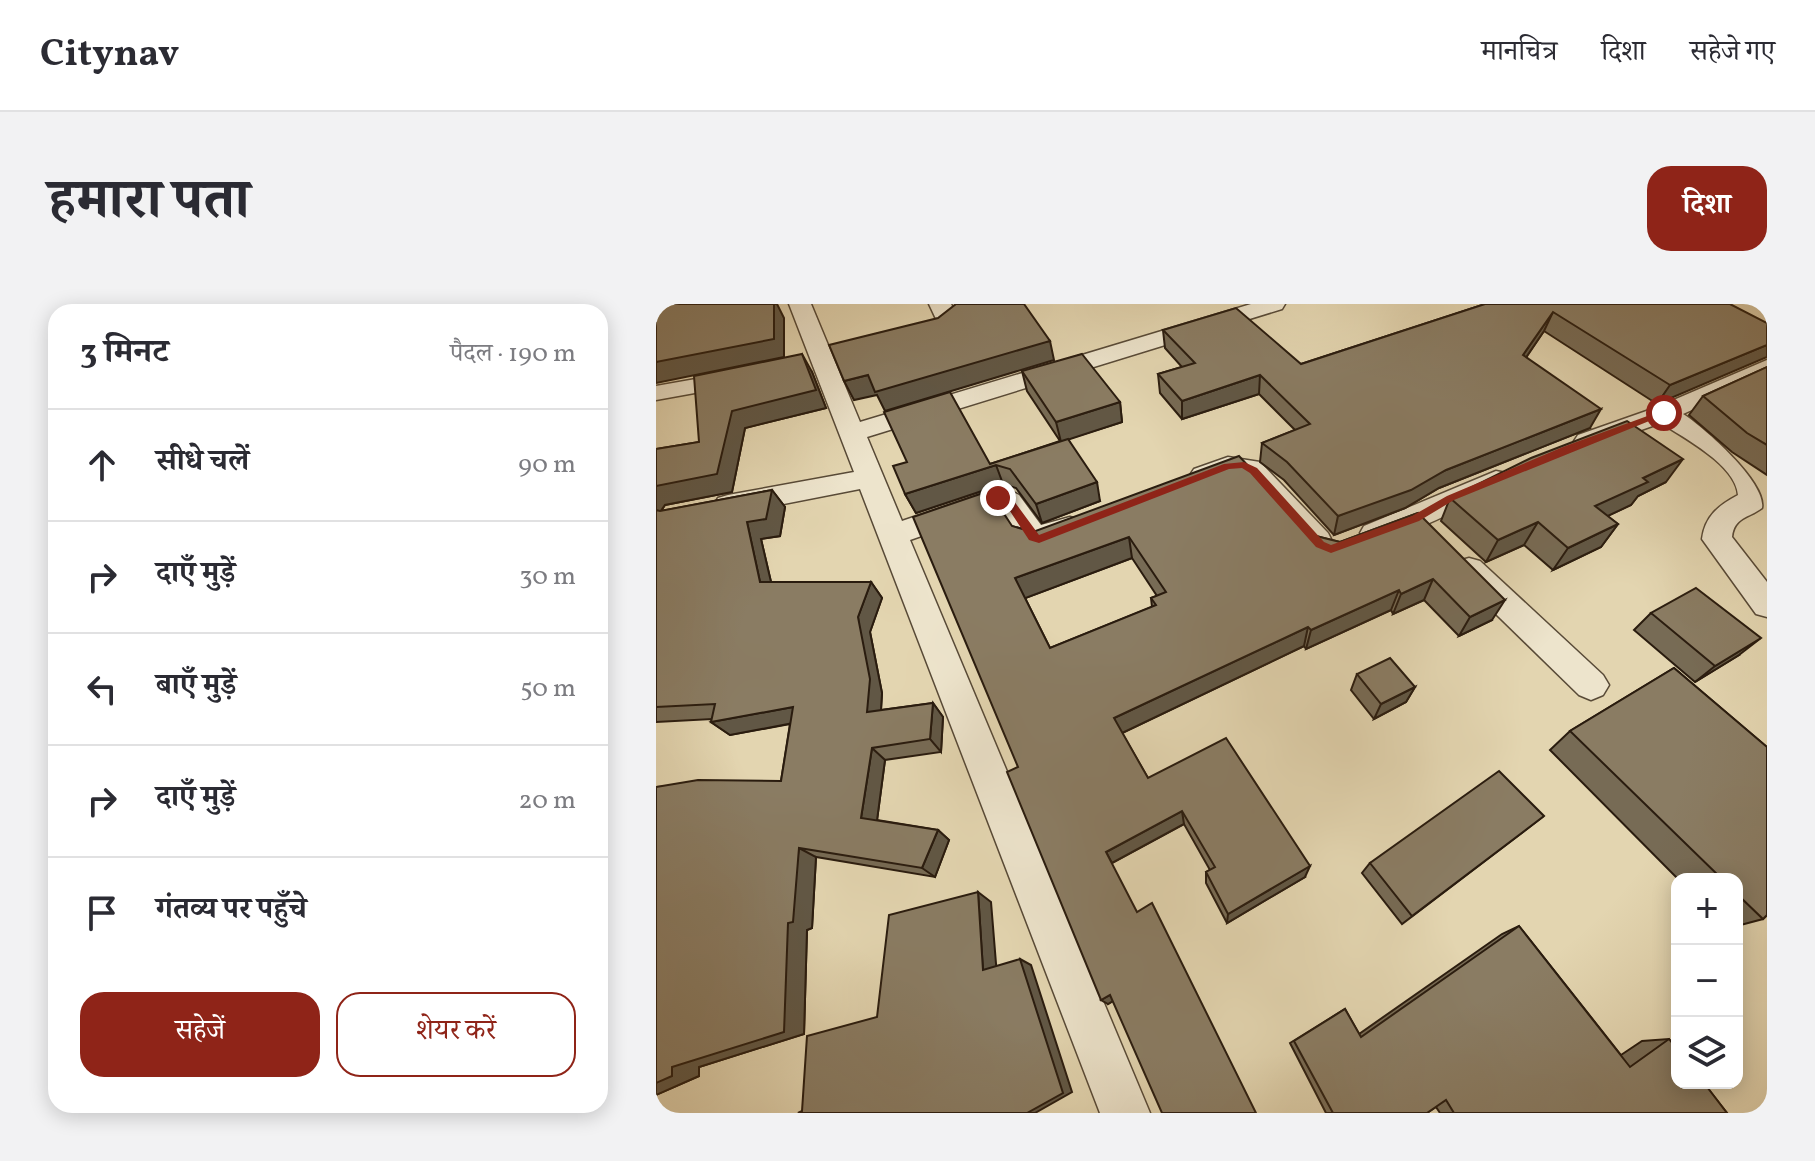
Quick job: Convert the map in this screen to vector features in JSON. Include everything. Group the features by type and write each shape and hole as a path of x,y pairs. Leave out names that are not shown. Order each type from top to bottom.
{"street":[{"path":"800,304 826,358 892,535 1125,1113"},
{"path":"893,341 945,327 949,322 940,304"},
{"path":"852,433 1274,304"},
{"path":"1566,449 1664,413 1767,367"},
{"path":"656,393 761,374"},
{"path":"1664,413 1727,457 1751,481 1753,500 1720,520 1717,539 1767,605"},
{"path":"1185,483 1228,466 1250,468 1320,545 1331,549 1434,536"},
{"path":"1434,536 1450,498 1516,472"},
{"path":"706,509 870,478"},
{"path":"892,535 1002,497 1007,499 1036,539 1099,516"},
{"path":"1434,536 1591,685"}],"building":[{"path":"656,304 774,304 774,339 656,362"},
{"path":"956,304 1024,304 1050,341 875,392 868,375 844,381 829,345 938,318"},
{"path":"1485,304 1730,304 1767,323 1767,345 1670,385 1553,312 1523,355 1601,409 1446,470 1411,490 1338,516 1287,462 1262,443 1310,424 1260,375 1182,401 1158,374 1195,363 1163,330 1236,308 1301,364"},
{"path":"802,354 816,390 732,411 717,474 656,486 656,449 699,442 694,376"},
{"path":"1082,354 1120,402 1056,422 1022,371"},
{"path":"1767,367 1767,445 1747,433 1703,396"},
{"path":"950,392 990,464 1068,439 1097,482 1036,504 1010,469 996,465 905,494 893,466 907,462 884,412"},
{"path":"1627,421 1683,459 1643,478 1648,482 1595,506 1618,524 1568,548 1538,522 1498,540 1450,498 1531,458"},
{"path":"1239,456 1312,535 1340,542 1418,513 1505,600 1470,617 1433,579 1401,594 1399,590 1311,630 1308,627 1114,718 1148,778 1226,738 1310,866 1228,914 1206,872 1215,867 1182,811 1106,852 1137,912 1152,903 1256,1113 1162,1113 1110,995 1101,1000 1007,772 1018,767 913,517 989,491 1012,526 1033,532","holes":["1129,537 1166,592 1151,598 1156,605 1050,648 1015,578"]},
{"path":"772,490 766,519 747,522 760,582 871,582 858,617 870,679 867,712 933,703 930,739 872,748 861,818 938,830 922,868 799,848 793,922 788,923 784,1032 672,1067 672,1076 656,1083 656,787 698,780 781,781 793,707 711,722 715,704 656,707 656,510"},
{"path":"1696,588 1761,638 1715,666 1651,613"},
{"path":"1390,658 1415,687 1381,704 1357,674"},
{"path":"1674,668 1767,747 1767,915 1763,919 1743,900 1743,873 1716,873 1570,731"},
{"path":"1499,771 1544,816 1412,916 1370,863"},
{"path":"978,892 983,970 1020,959 1063,1093 1027,1113 798,1113 802,1111 807,1036 877,1017 889,915"},
{"path":"1519,926 1630,1067 1669,1039 1671,1089 1709,1089 1727,1113 1454,1113 1446,1100 1427,1113 1333,1113 1294,1041 1345,1009 1361,1037"}],"route":[{"path":"998,498 1007,499 1033,537 1039,539 1228,466 1244,465 1254,471 1320,545 1334,549 1416,518 1450,498 1566,449 1664,413"}]}
